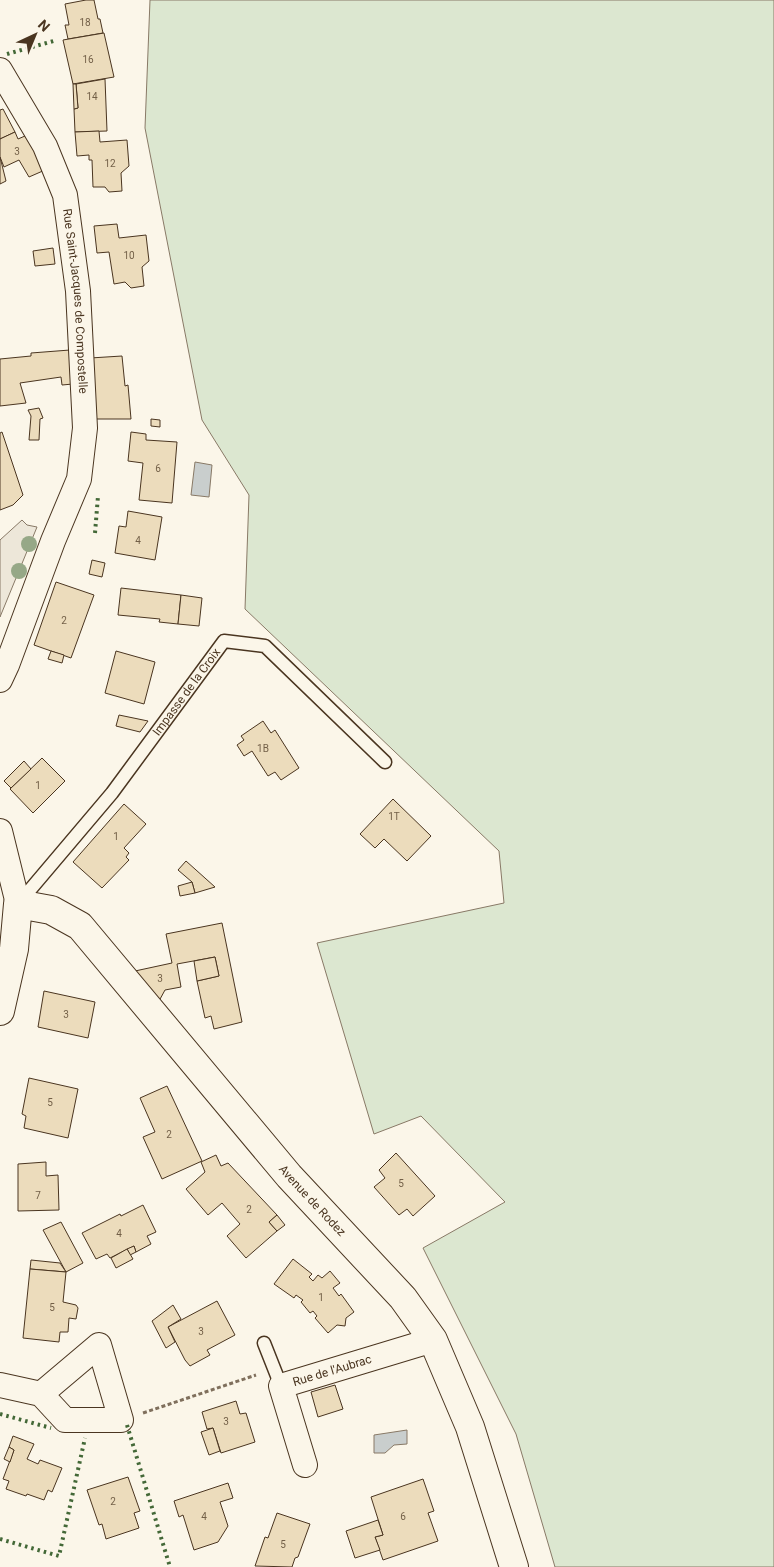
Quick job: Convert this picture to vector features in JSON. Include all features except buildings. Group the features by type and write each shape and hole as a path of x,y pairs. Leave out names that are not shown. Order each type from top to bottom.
{"street":[{"name":"Rue Saint-Jacques de Compostelle","path":"0,70 45,146 65,195 78,291 85,428 80,478 53,541 0,680"},
{"path":"0,831 18,904 14,949 0,1011"},
{"name":"Avenue de Rodez","path":"18,904 51,910 80,926 289,1176 403,1298 433,1340 470,1427 514,1567"},
{"name":"Rue de l'Aubrac","path":"305,1464 281,1386 433,1340"},
{"path":"0,1385 41,1394 65,1420 121,1420 99,1345 41,1394"}],"lane":[{"name":"Impasse de la Croix","path":"18,904 112,793 224,641 264,646 385,762"},
{"path":"264,1343 281,1386"}],"path":[{"path":"121,1420 259,1374 281,1386"}],"green space":[{"path":"150,0 774,0 774,1567 555,1567 516,1434 423,1248 505,1202 421,1116 374,1134 317,943 504,903 499,851 245,609 249,495 202,420 145,128"}],"shaded area":[{"path":"195,462 212,465 209,497 191,495"},
{"path":"22,520 27,525 37,527 0,617 0,540"},
{"path":"407,1430 407,1444 394,1445 385,1453 374,1453 374,1435"}],"hedge":[{"path":"7,54 57,40"},
{"path":"95,533 98,496"},
{"path":"0,1414 51,1428"},
{"path":"127,1425 170,1567"},
{"path":"0,1539 59,1556 85,1438"}]}
